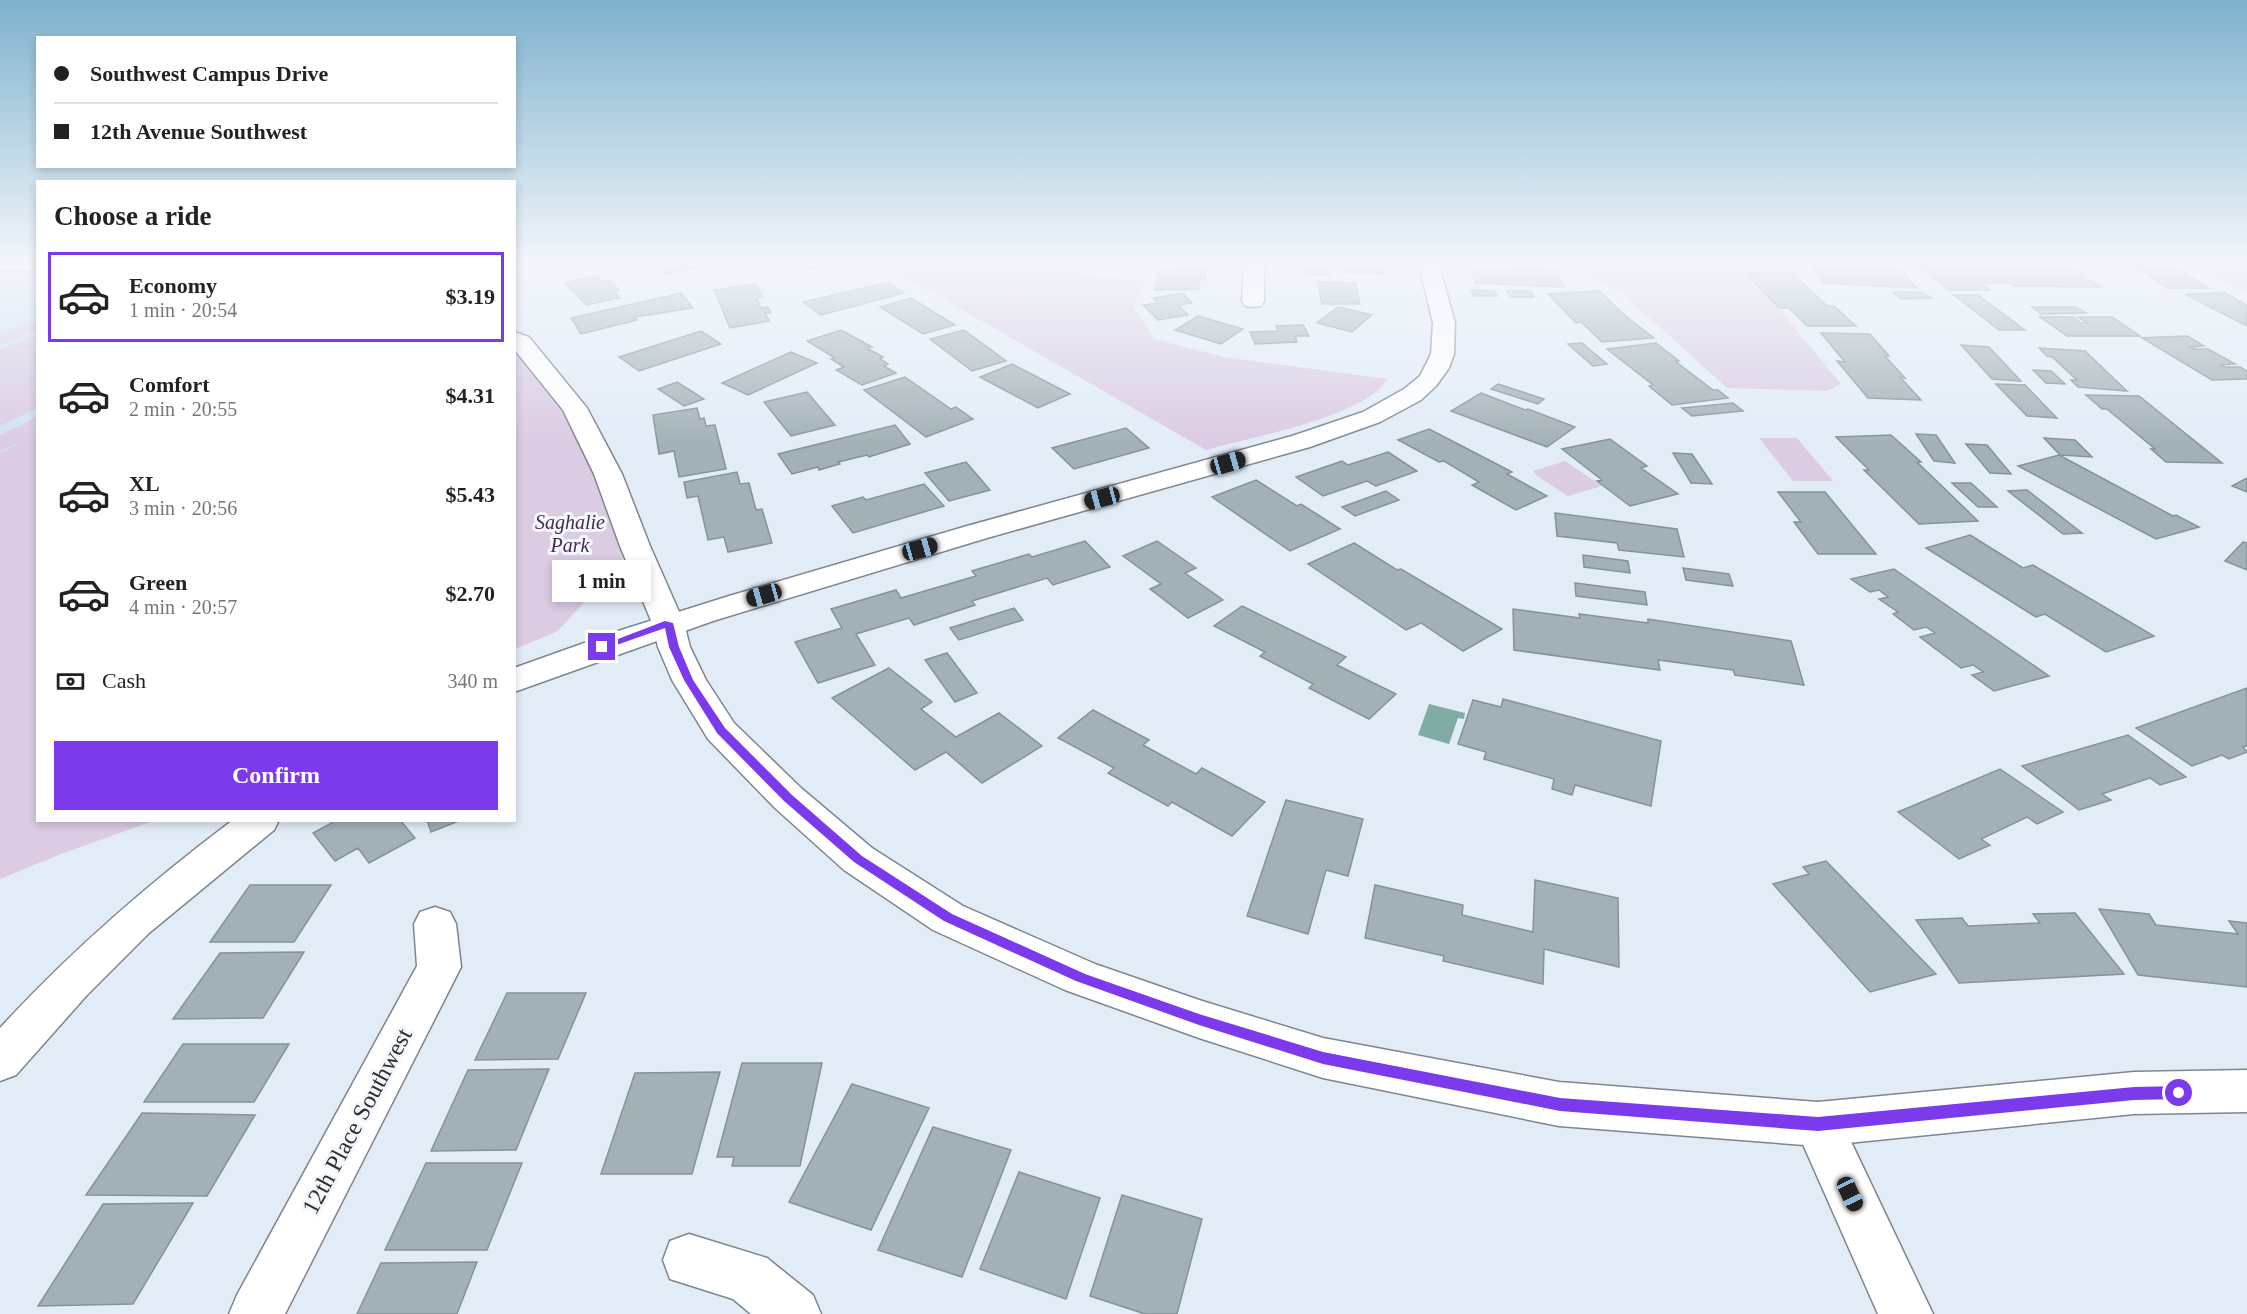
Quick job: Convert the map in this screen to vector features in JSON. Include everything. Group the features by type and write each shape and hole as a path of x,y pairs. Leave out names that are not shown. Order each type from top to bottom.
{"street":[{"path":"516,680 569,658 668,623 1032,516 1171,480 1327,434 1396,405 1429,381 1441,363 1445,339 1444,322"},
{"path":"516,340 521,342 575,408 608,474 635,546 668,623 674,647 688,680 721,731 788,798 858,859 948,918 1080,977 1199,1019 1323,1058 1560,1104 1818,1124 2134,1094 2247,1091"},
{"path":"0,1061 53,999 117,936 190,874 257,822"},
{"name":"12th Place Southwest","path":"256,1314 439,967 435,924"},
{"path":"1818,1124 1906,1314"},
{"path":"689,1260 748,1277 794,1314"}],"shaded area":[{"path":"0,322 36,322 36,435 0,453"},
{"path":"1429,704 1465,713 1464,719 1458,718 1449,744 1418,735"}],"green space":[{"path":"36,322 36,331 0,344 0,333"},
{"path":"984,322 1144,322 1154,339 1224,357 1388,379 1372,395 1335,414 1206,450"},
{"path":"1655,322 1790,322 1841,384 1827,391 1727,388"},
{"path":"32,337 36,338 36,408 0,426 0,350"},
{"name":"Saghalie Park","path":"516,340 575,408 635,546 558,631 516,649"},
{"path":"36,417 36,822 150,822 0,879 0,453 24,441 0,451 0,435"},
{"path":"1759,438 1797,438 1833,481 1793,481"},
{"path":"1565,461 1602,486 1568,496 1533,471"}],"building":[{"path":"574,322 628,322 581,334"},
{"path":"728,322 762,322 730,328"},
{"path":"904,322 951,322 955,325 923,334"},
{"path":"1188,322 1220,322 1243,329 1221,344 1175,330"},
{"path":"1318,322 1363,322 1352,332"},
{"path":"1581,322 1634,322 1654,338 1602,342"},
{"path":"1803,322 1852,322 1856,326 1807,326"},
{"path":"1989,322 2015,322 2025,330 1999,330"},
{"path":"2048,322 2120,322 2140,336 2067,336"},
{"path":"1303,325 1309,336 1295,336 1297,342 1255,344 1250,332 1278,331 1276,326"},
{"path":"841,330 872,347 867,348 883,357 880,359 888,364 884,366 896,373 862,385 836,370 844,367 831,359 835,358 807,341"},
{"path":"964,330 1006,361 972,371 930,339"},
{"path":"701,331 721,344 639,371 619,357"},
{"path":"1821,333 1870,334 1889,356 1885,356 1905,378 1900,377 1921,400 1868,398 1837,361 1845,362"},
{"path":"2187,336 2204,346 2189,347 2208,349 2235,364 2220,365 2240,367 2247,371 2247,379 2212,380 2142,338"},
{"path":"1582,343 1607,364 1593,366 1568,344"},
{"path":"1656,343 1679,361 1675,361 1713,390 1718,390 1728,398 1672,405 1649,386 1653,385 1607,349"},
{"path":"1961,345 1989,347 2021,381 1992,379"},
{"path":"2039,348 2085,351 2127,391 2078,387 2071,380 2077,380"},
{"path":"791,352 817,363 748,395 722,383"},
{"path":"1012,364 1070,394 1038,408 980,377"},
{"path":"2033,370 2051,371 2065,384 2046,383"},
{"path":"905,377 951,409 956,407 973,419 926,437 864,390"},
{"path":"677,382 704,399 684,406 658,389"},
{"path":"1498,384 1544,399 1538,404 1491,389"},
{"path":"1996,384 2025,385 2057,418 2027,416"},
{"path":"807,392 835,425 791,436 764,402"},
{"path":"1481,393 1575,427 1547,447 1451,411"},
{"path":"2086,395 2139,396 2222,463 2166,462 2151,449 2155,449 2107,409 2102,409"},
{"path":"1733,403 1743,411 1692,416 1682,408"},
{"path":"697,408 700,419 704,418 706,426 715,425 726,469 679,477 674,451 659,454 653,415"},
{"path":"895,425 910,444 869,457 867,455 838,462 840,464 819,470 818,467 792,474 778,454"},
{"path":"1126,428 1149,448 1074,469 1052,448"},
{"path":"1429,429 1512,472 1507,474 1547,496 1516,510 1472,485 1479,482 1444,461 1439,462 1398,440"},
{"path":"1916,434 1936,435 1955,463 1934,461"},
{"path":"1891,435 1921,462 1917,462 1978,521 1919,524 1864,470 1869,470 1836,437"},
{"path":"2044,438 2075,440 2092,457 2060,455"},
{"path":"1610,439 1647,466 1641,468 1678,494 1630,506 1597,481 1602,480 1562,449"},
{"path":"1966,444 1987,445 2011,474 1990,473"},
{"path":"1388,452 1417,471 1376,486 1367,481 1323,496 1296,477 1342,461 1348,465"},
{"path":"1673,453 1692,454 1712,484 1691,483"},
{"path":"2059,455 2173,516 2176,515 2199,527 2156,539 2018,466"},
{"path":"966,462 990,490 949,501 925,473"},
{"path":"737,472 740,484 749,483 756,510 762,509 772,543 728,552 724,537 708,540 698,496 687,498 684,482"},
{"path":"2247,478 2247,492 2232,486"},
{"path":"1256,480 1297,506 1301,504 1340,529 1290,551 1212,497"},
{"path":"1952,483 1971,483 1997,507 1978,507"},
{"path":"924,484 944,506 853,533 832,506 863,497 866,500"},
{"path":"2027,490 2082,533 2063,534 2008,491"},
{"path":"1386,491 1399,500 1355,516 1342,507"},
{"path":"1778,492 1825,492 1876,554 1818,554 1794,522 1801,522"},
{"path":"1555,513 1677,529 1684,557 1619,550 1617,543 1557,536"},
{"path":"1970,535 2023,568 2033,565 2154,636 2106,652 2045,614 2036,617 1926,548"},
{"path":"1085,541 1110,567 1053,585 1047,578 972,601 975,605 914,625 909,618 856,634 875,665 818,683 795,642 842,628 831,609 896,590 901,598 976,576 972,571 1029,554 1032,557"},
{"path":"1157,541 1196,568 1185,573 1223,600 1188,618 1150,589 1161,584 1123,556"},
{"path":"2243,542 2247,543 2247,570 2225,561"},
{"path":"1354,543 1502,629 1463,651 1421,623 1406,630 1308,564"},
{"path":"1583,555 1628,561 1630,573 1584,567"},
{"path":"1683,568 1729,574 1733,586 1686,580"},
{"path":"1894,569 2049,676 1994,691 1972,675 1983,672 1973,665 1961,668 1920,637 1935,633 1926,627 1914,630 1893,614 1898,612 1879,599 1888,597 1879,590 1870,592 1851,579"},
{"path":"1575,583 1645,592 1647,605 1576,596"},
{"path":"1242,606 1346,657 1337,665 1396,694 1369,719 1309,688 1313,684 1260,656 1265,652 1214,626"},
{"path":"1014,608 1023,620 959,640 950,628"},
{"path":"1513,609 1580,618 1579,614 1648,623 1648,619 1791,641 1804,685 1735,675 1733,670 1658,660 1660,670 1514,650"},
{"path":"947,653 977,693 955,702 925,660"},
{"path":"889,668 932,702 921,709 956,737 999,713 1042,746 982,783 946,752 915,770 832,698"},
{"path":"2247,688 2247,746 2243,747 2247,752 2229,759 2222,755 2192,766 2136,728"},
{"path":"1503,699 1661,741 1651,806 1575,785 1572,795 1552,789 1554,779 1484,759 1486,752 1458,744 1473,700 1501,707"},
{"path":"1093,710 1149,740 1143,745 1196,774 1202,768 1265,802 1232,836 1172,802 1168,806 1108,773 1114,768 1058,738"},
{"path":"2128,735 2186,777 2160,785 2150,778 2102,794 2111,800 2079,810 2022,766"},
{"path":"2000,769 2063,812 2037,824 2027,817 1981,839 1990,845 1959,859 1898,812"},
{"path":"1286,800 1363,819 1348,876 1326,870 1308,934 1247,916"},
{"path":"333,822 402,822 415,838 369,863 358,848 335,861 313,833"},
{"path":"428,822 456,822 431,832"},
{"path":"1826,861 1936,974 1870,992 1773,884 1809,874 1803,867"},
{"path":"1535,880 1618,898 1619,967 1544,949 1543,984 1443,961 1444,956 1365,938 1375,885 1463,905 1462,915 1533,932"},
{"path":"250,885 331,885 294,942 210,942"},
{"path":"2099,909 2149,914 2156,925 2238,934 2229,921 2247,923 2247,987 2138,975"},
{"path":"2075,913 2124,974 1959,983 1916,920 1962,918 1968,926 2040,923 2033,914"},
{"path":"304,952 263,1018 173,1019 220,953"},
{"path":"507,993 586,993 558,1059 475,1060"},
{"path":"183,1044 289,1044 254,1102 144,1102"},
{"path":"742,1063 822,1063 800,1166 732,1166 734,1157 717,1157"},
{"path":"549,1069 516,1150 431,1151 468,1070"},
{"path":"720,1072 692,1174 601,1174 635,1073"},
{"path":"852,1084 929,1108 871,1230 789,1202"},
{"path":"142,1113 255,1115 207,1196 86,1195"},
{"path":"933,1127 1011,1150 962,1277 878,1250"},
{"path":"426,1163 522,1163 487,1250 385,1250"},
{"path":"1019,1172 1100,1198 1066,1299 980,1269"},
{"path":"1122,1195 1202,1219 1177,1314 1145,1314 1090,1296"},
{"path":"193,1203 133,1304 38,1306 103,1204"},
{"path":"477,1262 457,1314 357,1314 381,1263"}],"route":[{"path":"602,647 668,623 674,647 688,680 721,731 788,798 858,859 948,918 1080,977 1199,1019 1323,1058 1560,1104 1818,1124 2134,1094 2179,1093"}]}
